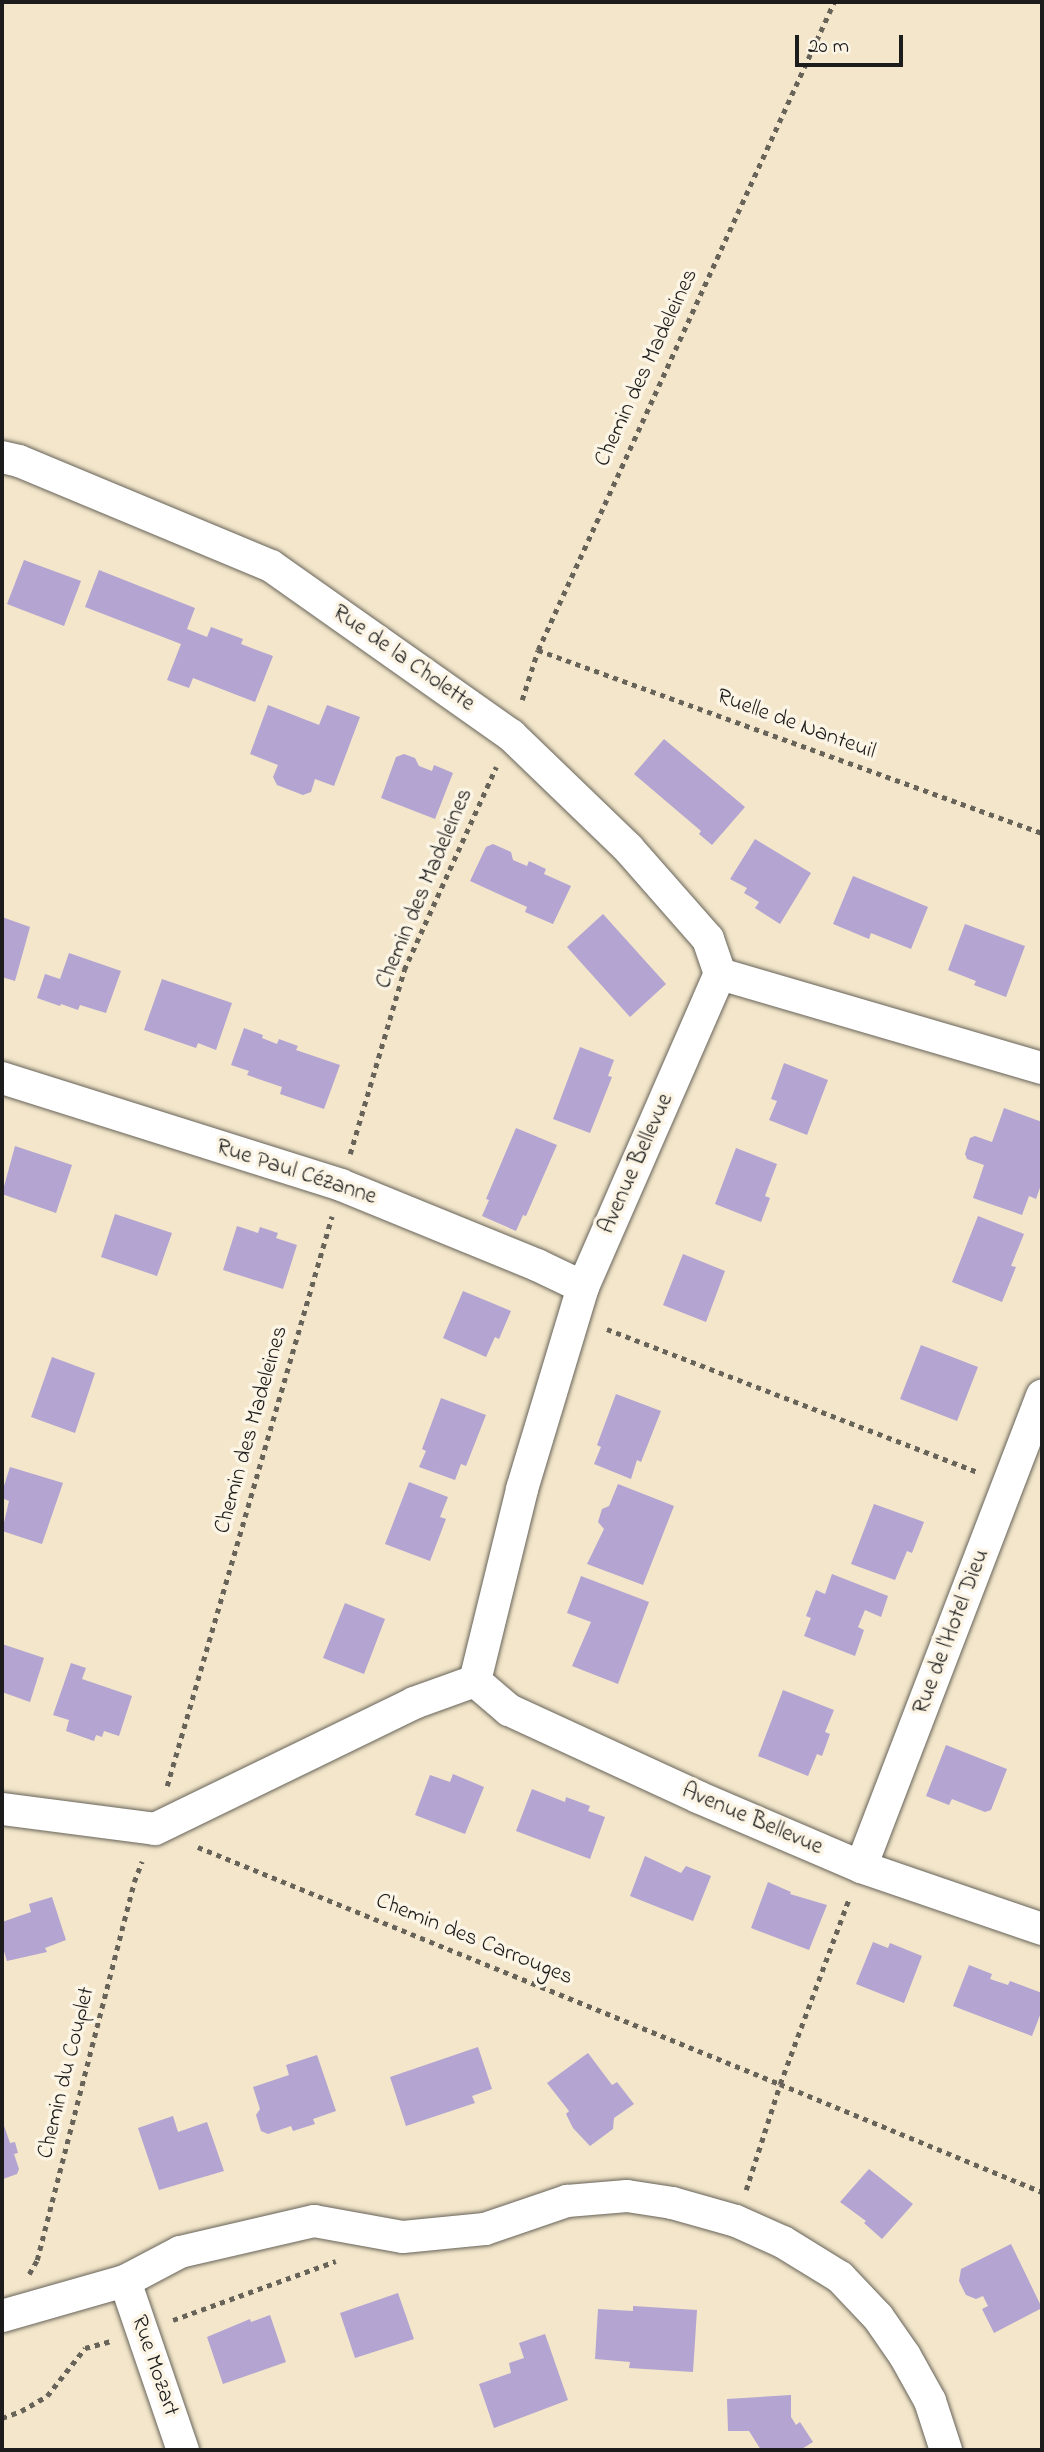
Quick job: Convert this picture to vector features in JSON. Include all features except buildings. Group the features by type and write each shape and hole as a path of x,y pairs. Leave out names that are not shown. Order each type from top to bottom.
{"street":[{"name":"Rue de la Cholette","path":"2,457 19,461 271,566 511,735 628,848 708,939 720,974"},
{"path":"720,974 1042,1068"},
{"name":"Avenue Bellevue","path":"720,974 578,1301 522,1489 475,1681 509,1710 861,1867 1042,1930"},
{"name":"Rue Paul Cézanne","path":"2,1078 341,1185 537,1265 578,1301"},
{"name":"Rue de l'Hotel Dieu","path":"861,1867 1042,1396"},
{"path":"2,1809 155,1829 414,1703 475,1681"},
{"path":"2,2316 125,2281 180,2252 314,2221 403,2237 485,2229 567,2201 627,2196 672,2203 736,2221 783,2242 840,2277 878,2316 930,2401 946,2450"},
{"name":"Rue Mozart","path":"125,2281 183,2450"}],"path":[{"name":"Chemin des Madeleines","path":"155,1829 404,970 511,735 538,650 834,2"},
{"name":"Ruelle de Nanteuil","path":"538,650 1042,833"},
{"path":"578,1301 1009,1485"},
{"name":"Chemin des Carrouges","path":"155,1829 1042,2192"},
{"name":"Chemin du Couplet","path":"2,2316 37,2260 134,1882 155,1829"},
{"path":"736,2221 780,2084 861,1867"},
{"path":"2,2418 47,2396 85,2348 143,2331 338,2260"}]}
